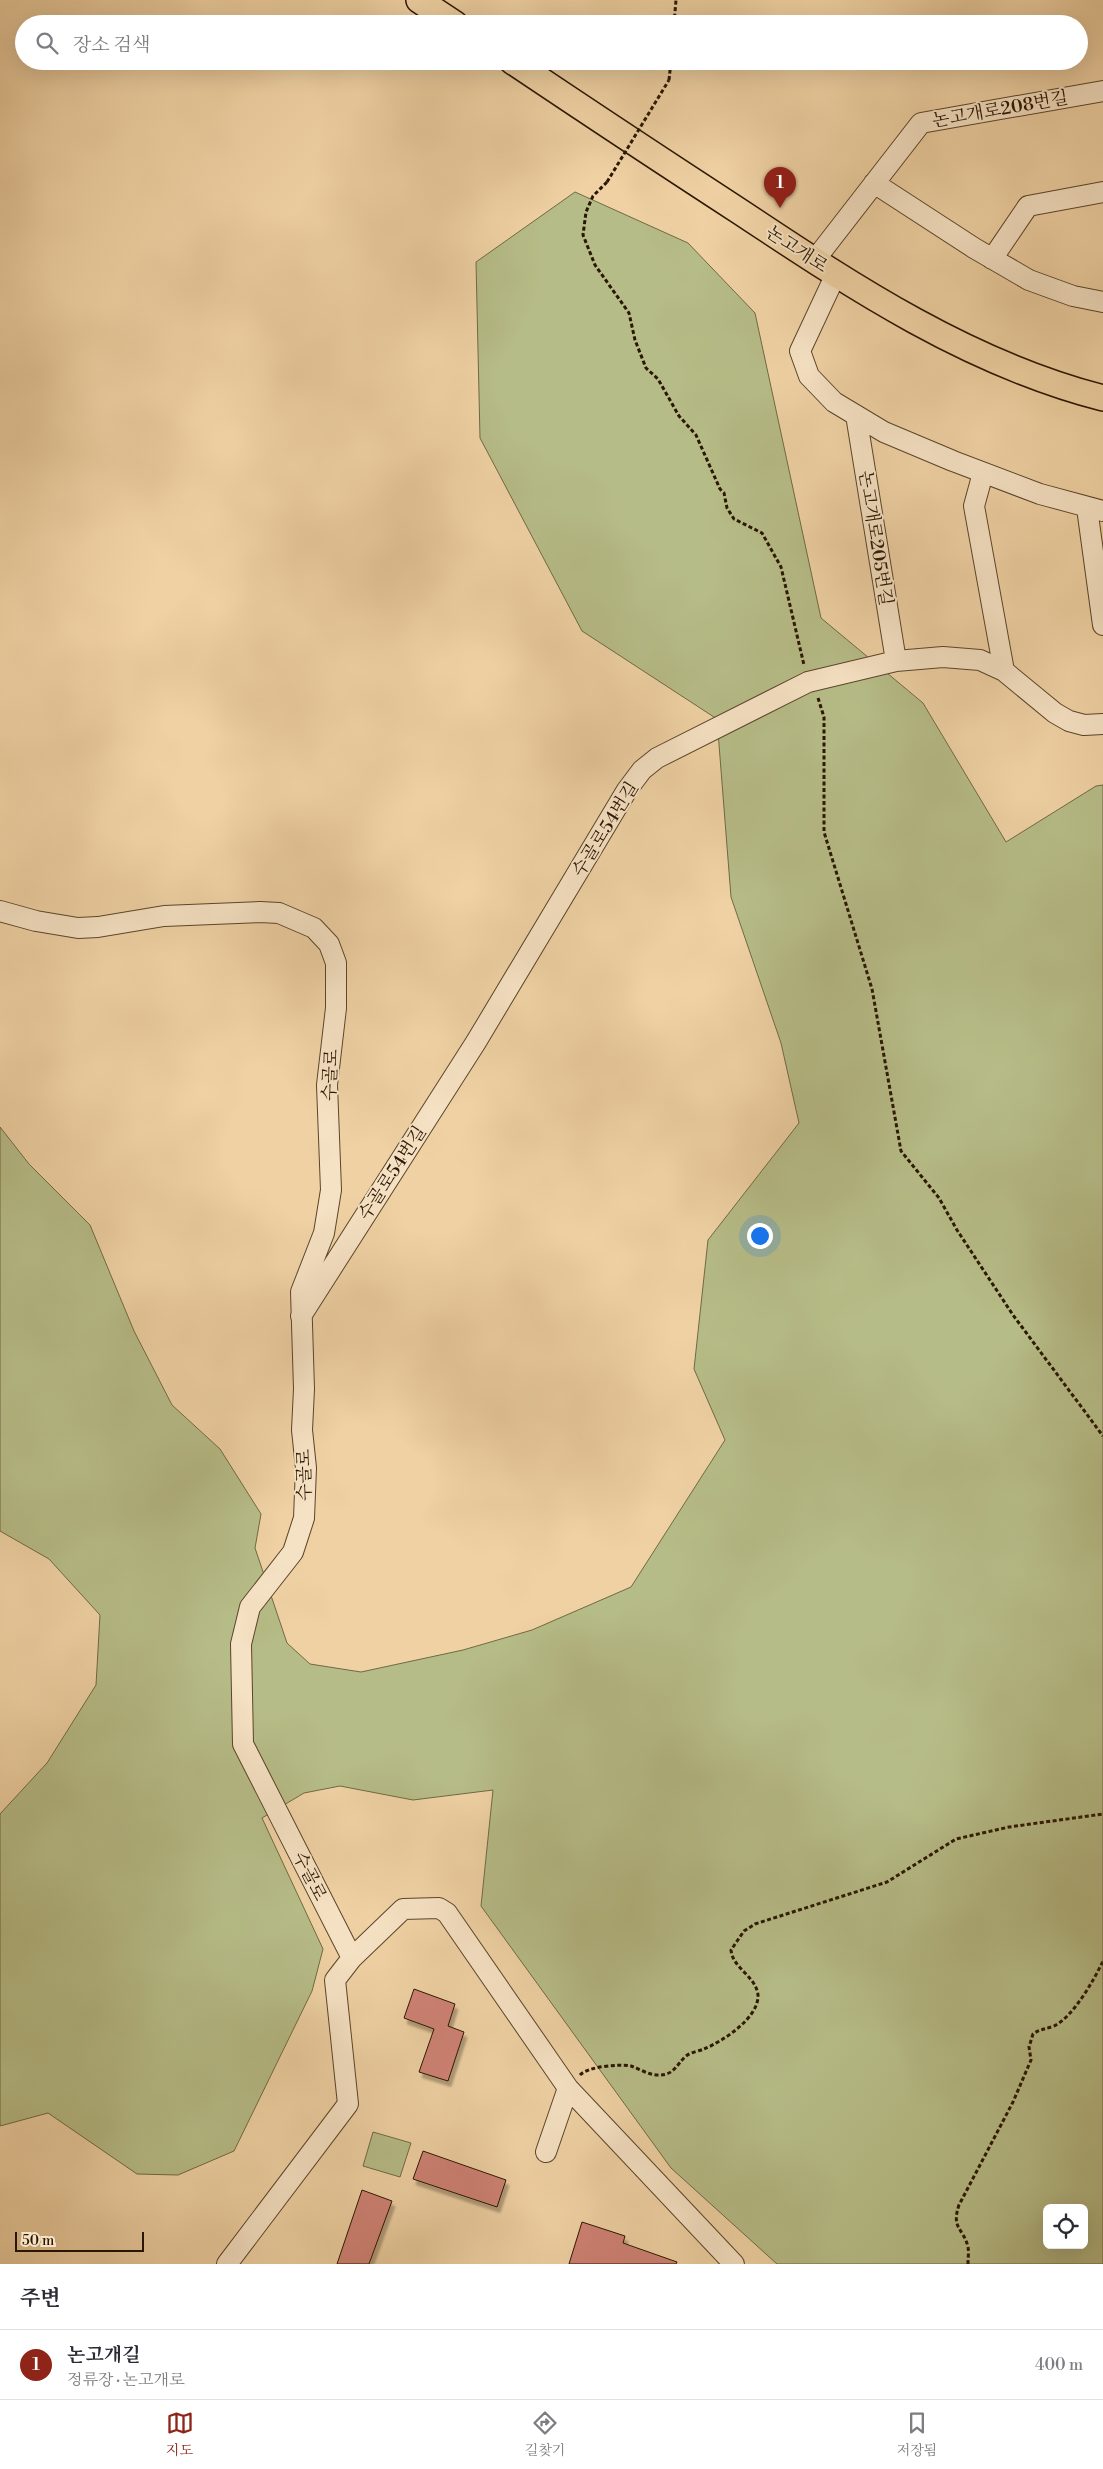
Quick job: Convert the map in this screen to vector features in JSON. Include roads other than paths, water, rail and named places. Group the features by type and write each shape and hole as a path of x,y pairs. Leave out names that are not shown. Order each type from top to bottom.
{"main road":[{"path":"419,0 442,15"},
{"name":"논고개로","path":"526,70 814,261 892,309 984,356 1072,390 1103,398"}],"street":[{"name":"논고개로208번길","path":"814,261 921,123 1103,91"},
{"path":"874,183 992,259 1029,280 1073,296 1103,302"},
{"path":"992,259 1028,206 1103,192"},
{"path":"836,274 800,351 809,376 834,402 884,432 983,473 1095,510 1103,626"},
{"name":"논고개로205번길","path":"856,415 896,661"},
{"path":"983,473 974,506 1004,671"},
{"name":"수골로54번길","path":"300,1316 476,1042 627,790 642,770 657,758 808,682 896,661 942,658 980,660 1004,671 1054,713 1069,721 1084,725 1103,724"},
{"name":"수골로","path":"0,911 36,921 78,928 98,928 164,916 279,913 314,928 329,944 336,963 338,984 327,1085 331,1190 324,1233 301,1292 300,1316 304,1389 302,1430 306,1468 304,1518 293,1552 250,1607 241,1644 243,1744 352,1958"},
{"path":"227,2264 348,2104 335,1980 352,1958 403,1909 439,1908 447,1913 568,2088 734,2264"},
{"path":"546,2152 568,2088"}],"place":[{"name":"논고개길","path":"780,208"}]}
